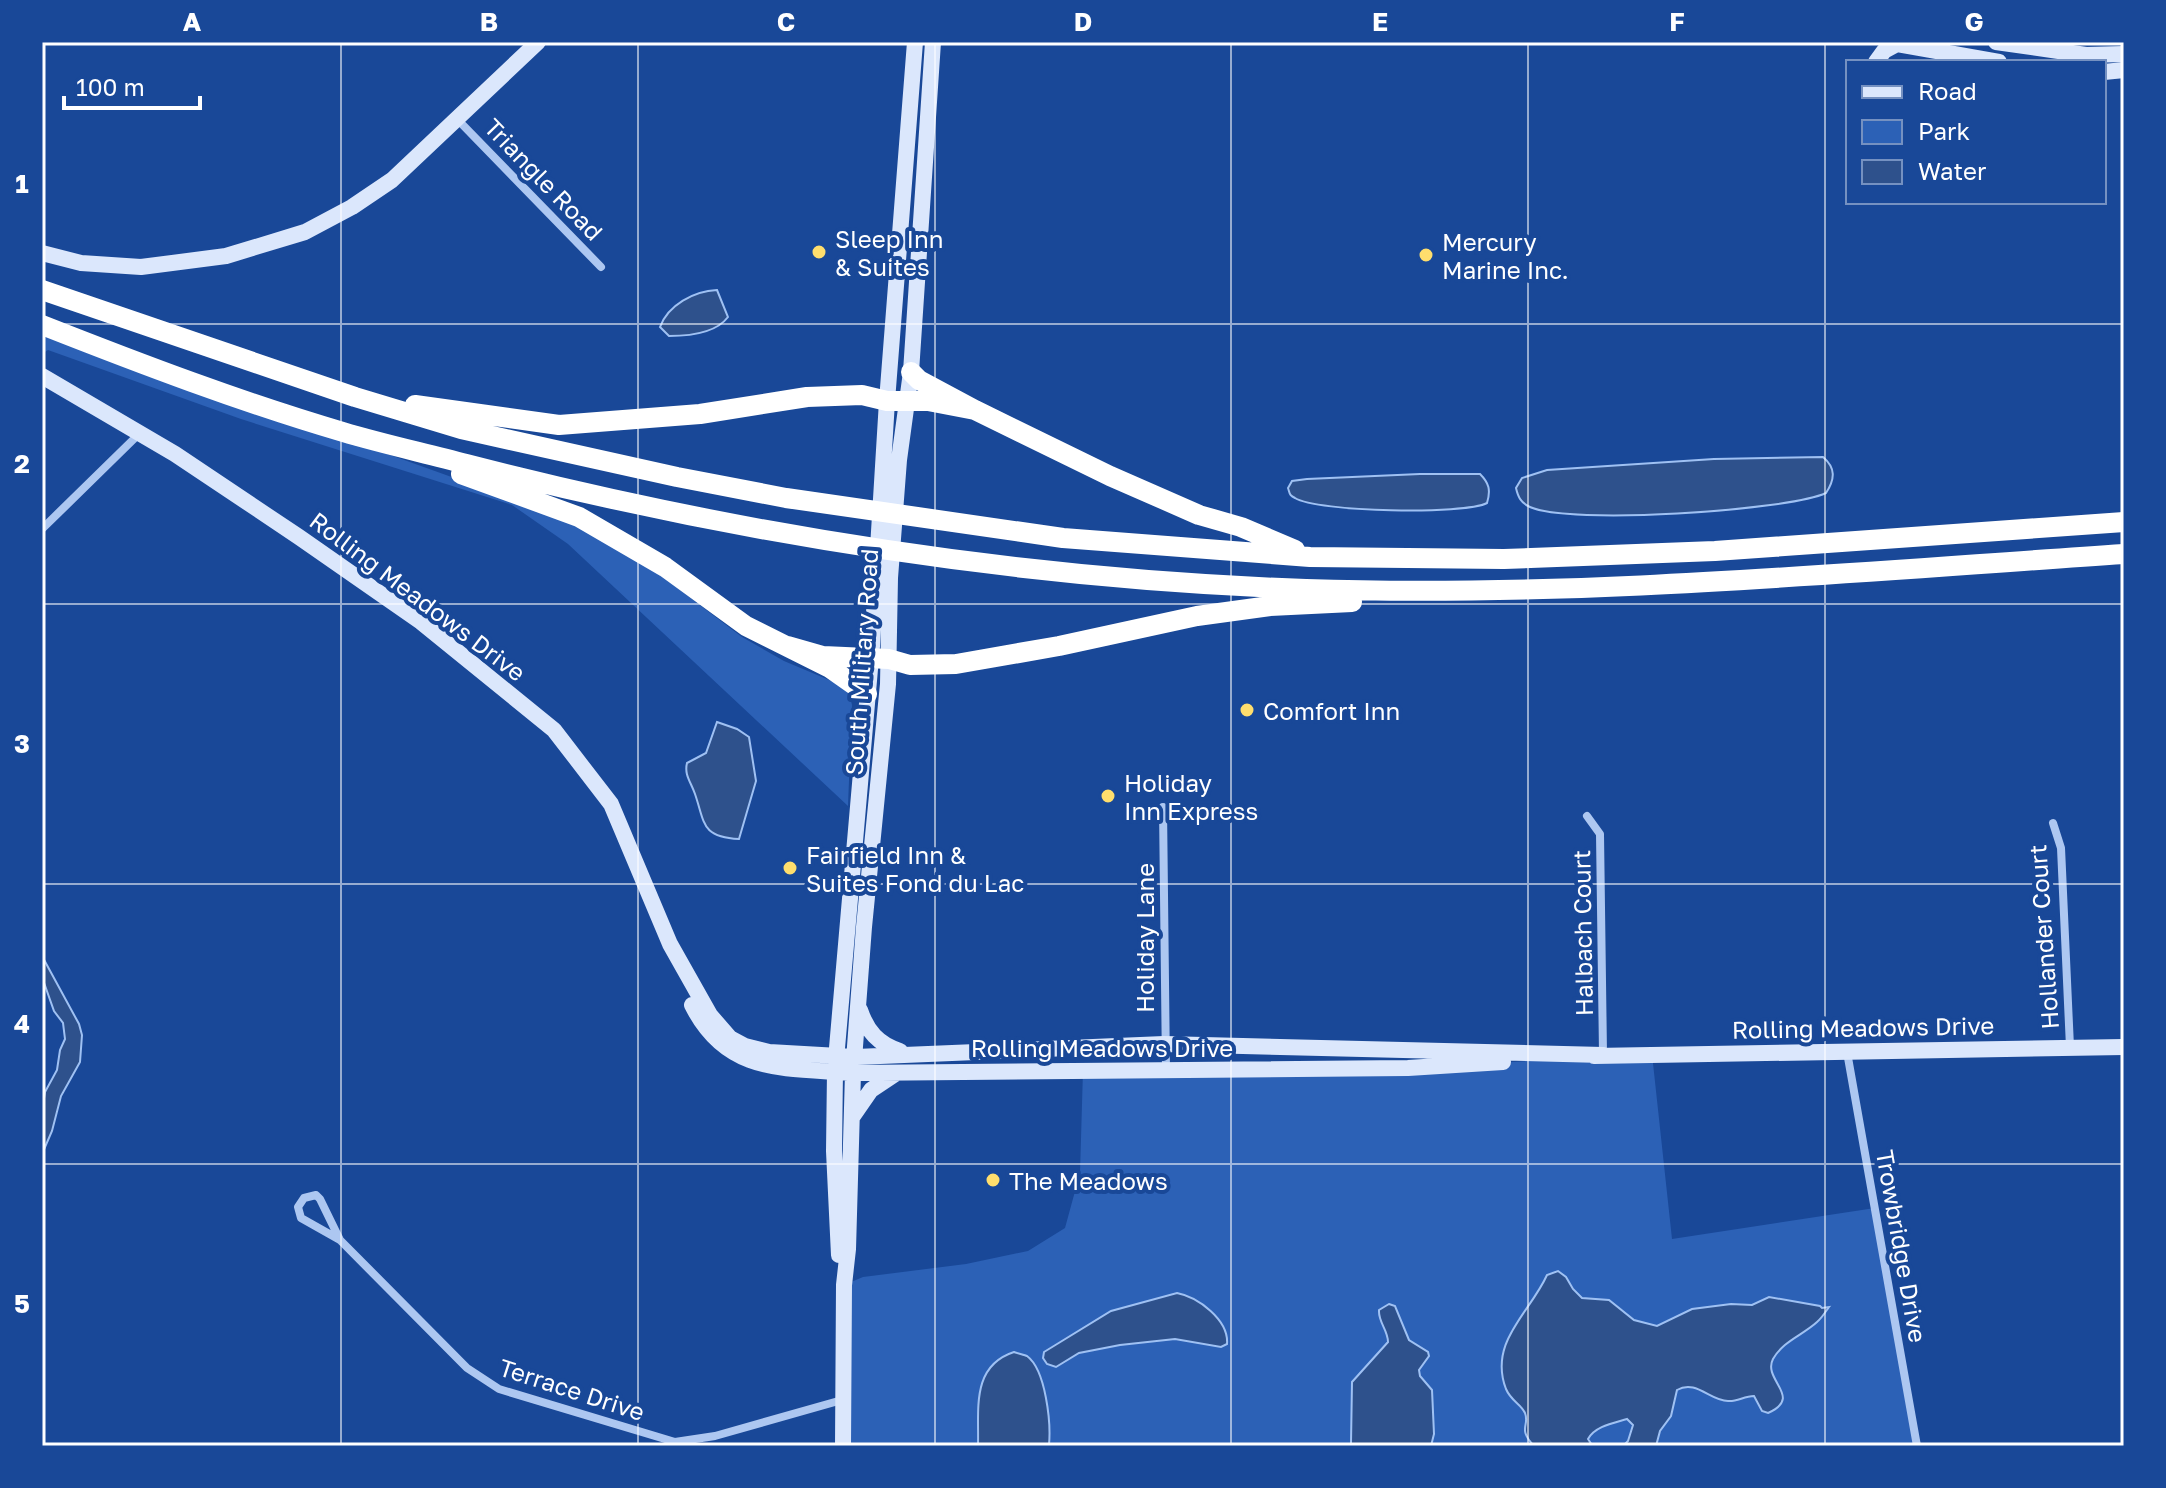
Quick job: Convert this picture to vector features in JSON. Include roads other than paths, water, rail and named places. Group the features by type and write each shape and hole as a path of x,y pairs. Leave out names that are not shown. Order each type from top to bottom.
{"highway":[{"path":"42,290 355,397 461,429 786,498 1063,538 1310,557 1504,559 1715,551 2124,522"},
{"path":"42,325 207,388 344,432 579,517 665,567 746,626 847,678 867,694"},
{"path":"911,372 919,380 975,410 1110,476 1199,515 1241,527 1310,557"},
{"path":"355,397 559,425 700,414 807,397 862,395 897,401 943,403 975,410"},
{"path":"344,432 563,489 666,512 962,562 1058,574 1263,587 1502,590"},
{"path":"788,646 823,656 880,659 910,665 956,664 1059,646 1197,616 1270,606 2124,554"}],"main road":[{"path":"42,253 81,263 141,267 226,256 326,222 378,191 538,42"},
{"name":"South Military Road","path":"843,1446 844,1285 852,1117 883,577 897,401 915,42"},
{"name":"South Military Road","path":"897,401 911,372 933,42"},
{"path":"932,76 940,42"},
{"path":"1996,42 2075,54 2124,54"},
{"path":"1878,60 1892,43 1988,60"},
{"name":"Rolling Meadows Drive","path":"42,376 141,432 421,622 554,730 611,804 670,944 680,977 703,1025 733,1053 764,1065 796,1068 836,1064"},
{"name":"South Military Road","path":"844,1285 837,1235 836,1064 867,694 880,659"},
{"name":"Rolling Meadows Drive","path":"670,944 710,1015 730,1038 745,1046 769,1052 899,1072 1408,1068 1603,1055"},
{"path":"859,1008 875,1038 905,1053"},
{"name":"Rolling Meadows Drive","path":"855,1065 905,1053 1164,1044 1603,1055 2124,1047"},
{"path":"796,1068 814,1079 835,1102"},
{"path":"852,1117 871,1090 899,1072"}],"street":[{"name":"Triangle Road","path":"457,119 601,267"},
{"path":"42,529 141,432"},
{"name":"Holiday Lane","path":"1163,807 1166,1070"},
{"name":"Halbach Court","path":"1587,816 1600,834 1603,1055"},
{"name":"Hollander Court","path":"2053,823 2061,848 2070,1048"},
{"name":"Trowbridge Drive","path":"1847,1052 1917,1446"},
{"name":"Terrace Drive","path":"340,1240 320,1199 310,1195 300,1202 301,1218 340,1240 467,1368 499,1389 675,1442 715,1436 842,1400"}],"water":[{"path":"717,290 728,317 716,327 693,334 669,336 660,327 675,306 700,293"},
{"path":"1823,457 1833,474 1826,493 1803,500 1725,510 1630,515 1552,512 1527,505 1520,499 1516,488 1522,478 1547,470 1714,459"},
{"path":"1480,474 1488,487 1487,503 1451,509 1360,509 1309,503 1292,496 1288,488 1292,481 1307,479"},
{"path":"717,722 749,737 756,781 739,839 718,835 706,827 686,771 687,763 706,753"},
{"path":"42,956 82,1035 80,1062 61,1096 42,1154 45,1092 57,1070 65,1039 63,1023 54,1011 42,977"},
{"path":"1558,1271 1582,1298 1609,1300 1634,1320 1657,1326 1692,1309 1752,1305 1769,1297 1829,1307 1812,1327 1788,1343 1773,1359 1773,1374 1783,1394 1778,1407 1768,1413 1762,1411 1754,1396 1728,1401 1684,1387 1677,1390 1671,1416 1660,1431 1656,1446 1623,1446 1633,1425 1627,1419 1600,1428 1588,1439 1592,1445 1606,1446 1534,1446 1525,1431 1525,1413 1506,1389 1502,1357 1513,1329 1547,1275"},
{"path":"1177,1293 1194,1299 1218,1318 1227,1344 1221,1347 1175,1339 1120,1345 1079,1353 1056,1367 1047,1364 1043,1358 1044,1352 1111,1311"},
{"path":"1389,1304 1395,1306 1409,1340 1428,1352 1429,1356 1419,1370 1420,1376 1432,1390 1434,1434 1431,1446 1353,1446 1351,1443 1352,1382 1388,1342 1379,1310"},
{"path":"1014,1352 1027,1356 1039,1373 1048,1411 1049,1445 978,1446 978,1404 984,1378 990,1367"}],"place":[{"name":"Sleep Inn & Suites","path":"819,252"},
{"name":"Mercury Marine Inc.","path":"1426,255"},
{"name":"Comfort Inn","path":"1247,710"},
{"name":"Holiday Inn Express","path":"1108,796"},
{"name":"Fairfield Inn & Suites Fond du Lac","path":"790,868"},
{"name":"The Meadows","path":"993,1180"}]}
